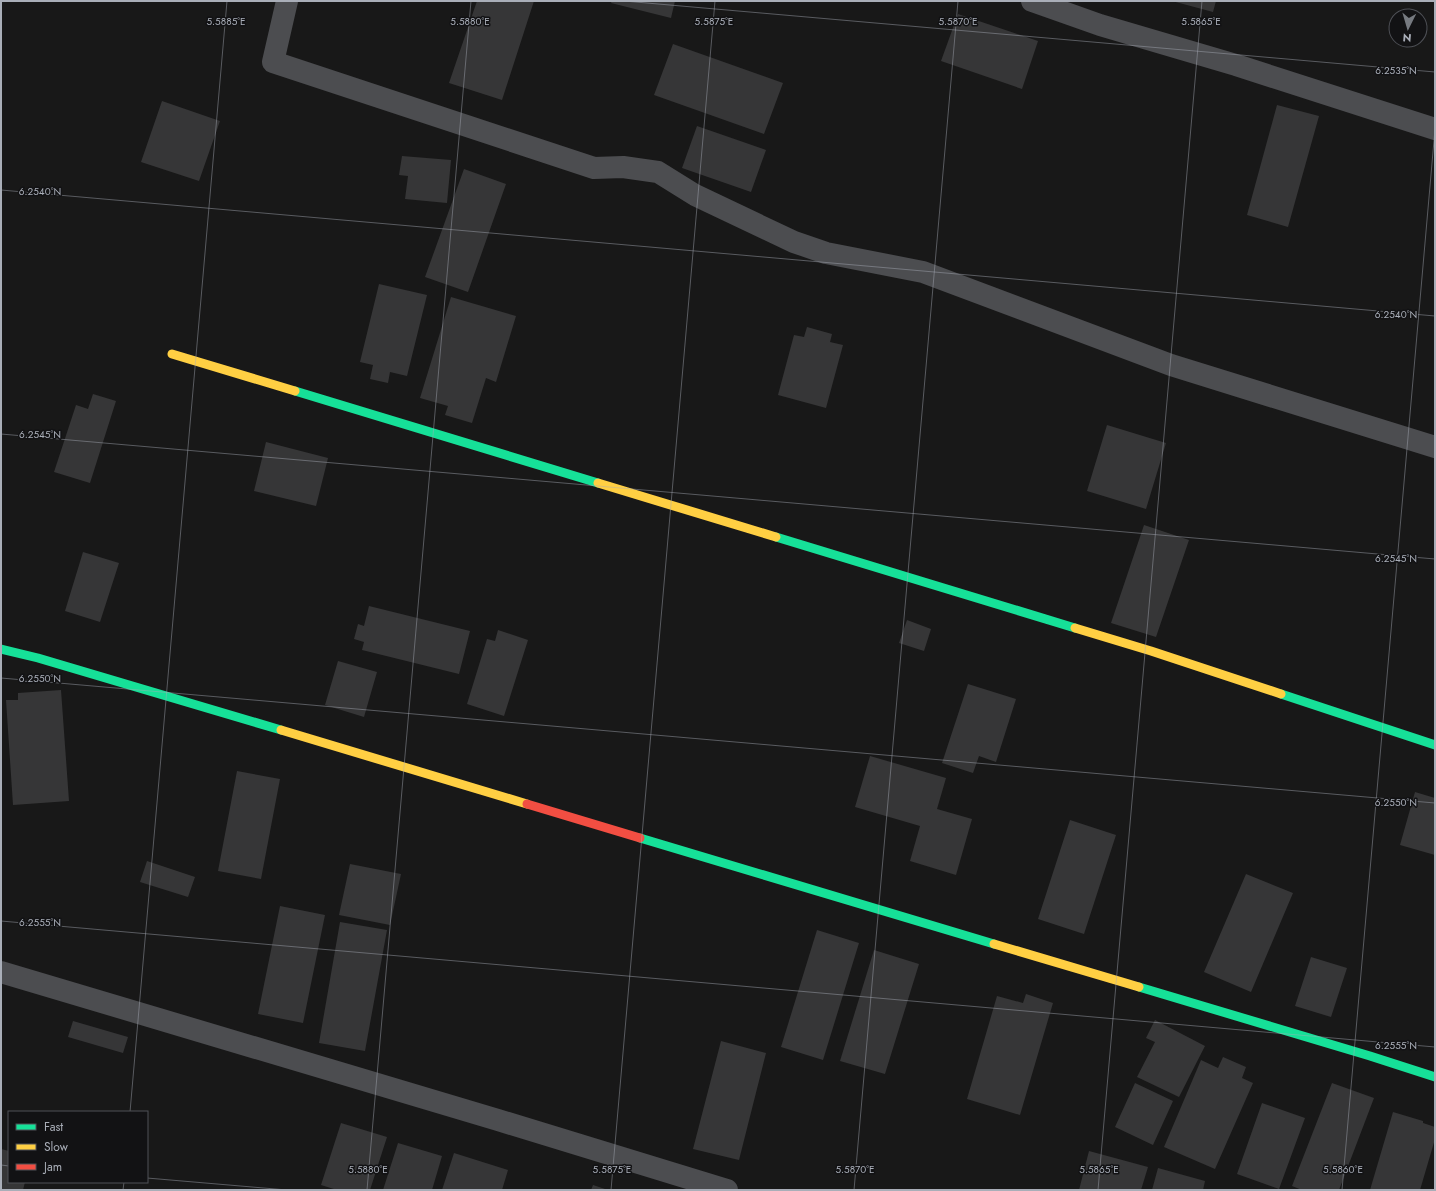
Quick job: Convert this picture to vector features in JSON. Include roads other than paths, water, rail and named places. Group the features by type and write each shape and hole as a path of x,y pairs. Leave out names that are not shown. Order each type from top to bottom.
{"street":[{"path":"287,1 273,62 594,168 623,167 658,172 695,195 794,242 826,253 923,272 1172,365 1435,447"},
{"path":"1032,1 1100,25 1236,65 1435,129"},
{"path":"172,354 1151,650 1435,745"},
{"path":"1,649 38,658 1331,1044 1435,1077"},
{"path":"1,972 727,1190"}]}
